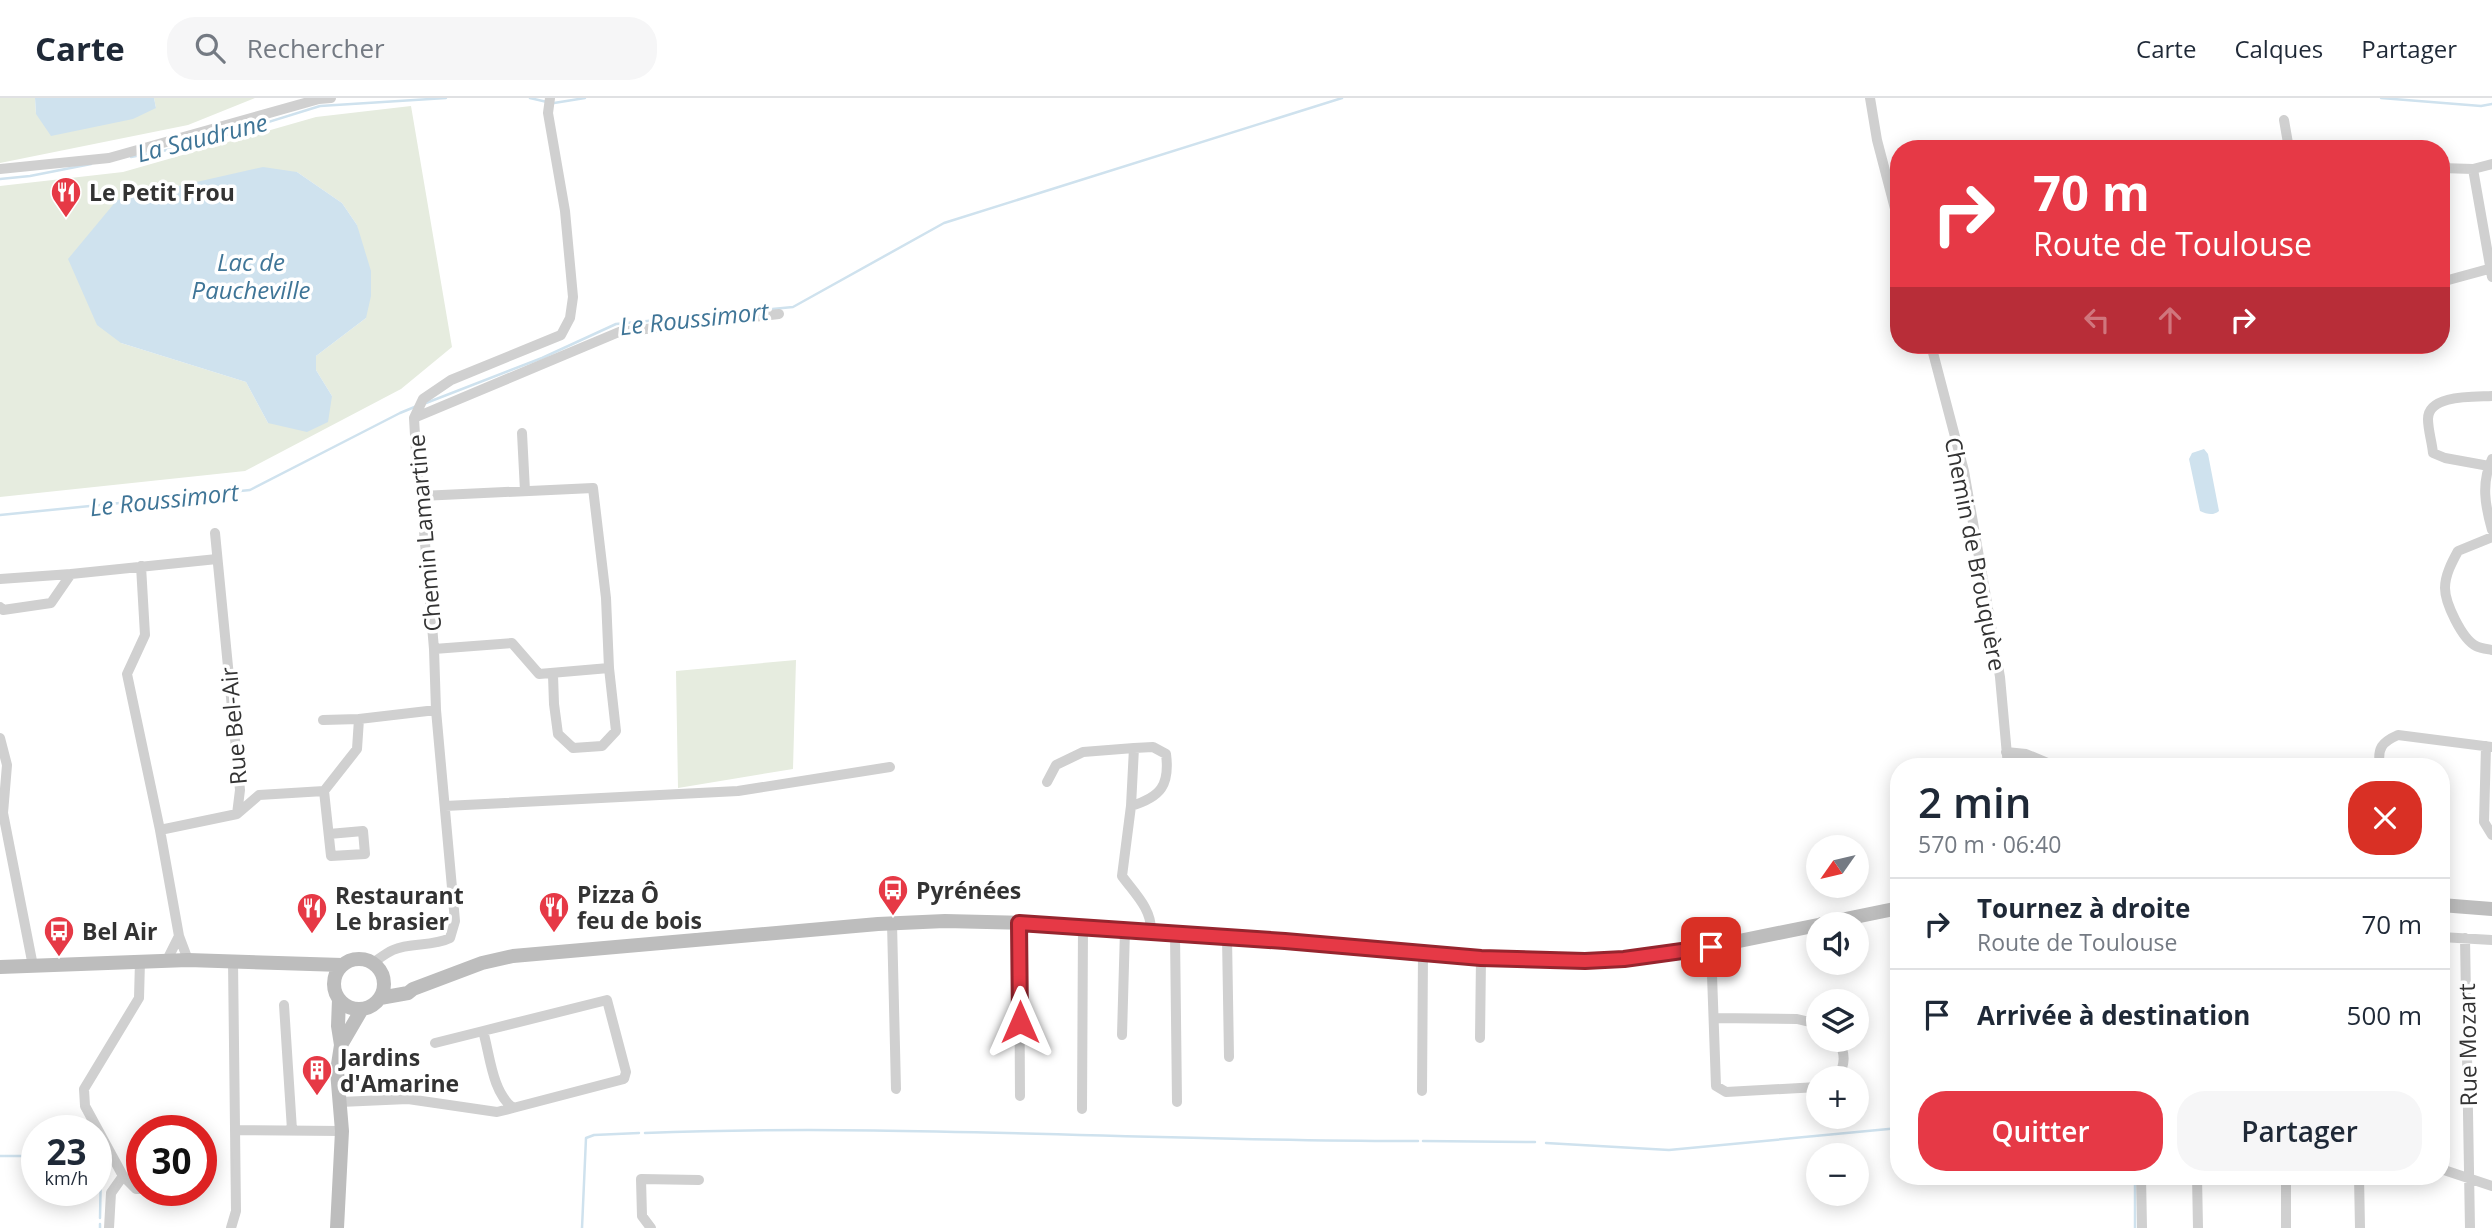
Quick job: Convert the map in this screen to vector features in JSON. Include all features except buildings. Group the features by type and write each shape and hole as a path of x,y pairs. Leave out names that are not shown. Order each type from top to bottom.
{"main road":[{"path":"2450,906 2492,909"},
{"path":"1869,914 1890,910"},
{"path":"342,965 334,981 334,989 345,1005 362,1009 380,998 408,993 482,963 513,956 892,923 1019,923 1481,958 1585,961 1624,959 1711,947 1806,927"},
{"path":"0,967 167,960 342,965 352,959 361,958 379,969 384,981 380,998"},
{"path":"303,964 324,973 334,981"},
{"path":"384,981 413,989"},
{"path":"337,1228 342,1131 337,1071 341,1045 338,1026 339,999"},
{"path":"341,1045 362,1009"}],"street":[{"path":"0,169 109,158 319,99 331,98"},
{"name":"Chemin Lamartine","path":"373,963 401,947 439,944 450,938 455,921 414,418 423,399 451,380 561,335 570,318 573,297 565,211 548,113 550,98"},
{"path":"1870,98 1890,189"},
{"path":"2284,120 2287,140"},
{"path":"2450,168 2473,169 2492,164"},
{"path":"2450,280 2492,271 2473,169"},
{"path":"414,418 619,332 779,314"},
{"name":"Chemin de Brouquère","path":"1933,354 1964,471 2000,677 2007,758"},
{"path":"2492,396 2451,398 2432,407 2427,416 2433,453 2445,458 2490,462 2484,499 2492,530"},
{"path":"522,433 525,491"},
{"path":"421,496 593,488 606,598 609,668 616,731 602,746 573,748 558,734 553,674"},
{"name":"Rue Bel-Air","path":"160,830 237,814 240,790 215,533"},
{"path":"2492,537 2458,551 2450,567 2445,589 2454,619 2463,634 2474,646 2492,650"},
{"path":"0,579 217,559"},
{"path":"141,566 145,635 127,674 179,936 188,960"},
{"path":"0,607 3,610 51,603 71,574"},
{"path":"434,649 512,643 539,674 609,668"},
{"path":"323,720 359,719 436,710"},
{"path":"329,834 324,791 357,749 359,719"},
{"path":"2380,758 2379,749 2385,741 2398,735 2489,747 2484,822 2492,835"},
{"path":"0,738 7,765 3,813 33,965"},
{"path":"1047,782 1056,765 1083,752 1153,747 1166,754 1168,771 1160,792 1146,802 1131,806"},
{"path":"1133,748 1131,806 1122,876 1152,919 1152,932"},
{"path":"2007,752 2036,758"},
{"path":"445,806 738,791 890,767"},
{"path":"237,814 259,795 324,791"},
{"path":"892,923 896,1089"},
{"path":"1019,923 1020,1096"},
{"path":"1082,1109 1083,927"},
{"path":"1122,1035 1125,930"},
{"path":"1175,934 1177,1102"},
{"path":"167,960 179,936"},
{"path":"1227,937 1229,1057"},
{"path":"2450,937 2492,940"},
{"name":"Rue Mozart","path":"2465,938 2470,1228"},
{"path":"1711,947 1716,1086 1726,1092 1806,1088"},
{"path":"1422,1091 1423,953"},
{"path":"1480,1038 1481,958"},
{"path":"126,1179 83,1098 85,1088 139,998 140,961"},
{"path":"231,1228 236,1211 233,961"},
{"path":"340,1102 408,1099 497,1112 624,1079 626,1072 607,1000 435,1043"},
{"path":"284,1005 292,1130"},
{"path":"1714,1018 1806,1021"},
{"path":"483,1031 500,1092 513,1108"},
{"path":"485,1110 498,1100 500,1092"},
{"path":"235,1130 342,1131"},
{"path":"2450,1172 2492,1186"},
{"path":"109,1228 111,1193 122,1175"},
{"path":"651,1228 642,1216 641,1179 699,1180"},
{"path":"2141,1185 2142,1228"},
{"path":"2197,1185 2198,1228"},
{"path":"2286,1185 2286,1228"},
{"path":"2359,1185 2360,1228"}],"shaded area":[{"path":"0,98 35,98 36,114 156,108 154,98 255,98 188,125 0,163"},
{"path":"411,106 452,347 401,389 245,471 0,497 0,186 123,172 316,117","holes":["297,172 342,203 357,225 366,318 316,356 316,370 332,396 268,423 246,382 121,343"]},
{"path":"796,660 793,769 678,788 676,671"}],"water":[{"path":"35,98 154,98 156,108 133,119 51,136 36,114"},
{"name":"Lac de Paucheville","path":"263,167 297,172 342,203 357,225 371,271 371,296 366,318 316,356 316,370 332,396 328,422 307,432 268,423 246,382 121,343 97,325 68,259 117,200"},
{"path":"2204,449 2208,454 2219,511 2212,514 2200,511 2189,459 2192,453"}],"waterway":[{"name":"La Saudrune","path":"131,157 198,144 320,106 446,98"},
{"name":"La Saudrune","path":"530,98 547,102"},
{"name":"La Saudrune","path":"554,103 585,98"},
{"name":"Le Roussimort","path":"426,403 542,358 616,324 793,307 944,223 1342,98"},
{"path":"2381,98 2481,106 2492,104"},
{"name":"La Saudrune","path":"0,179 91,164"},
{"name":"Le Roussimort","path":"0,515 250,490 417,406"},
{"path":"1546,1143 1669,1150 1890,1129"},
{"path":"645,1133 935,1131 1418,1141"},
{"path":"582,1228 586,1138 594,1135 639,1133"},
{"path":"1423,1141 1535,1142"},
{"path":"0,1156 21,1156"},
{"path":"2135,1185 2135,1228"},
{"path":"100,1206 100,1218"}],"place":[{"name":"Le Petit Frou","path":"66,219"},
{"name":"Pyrénées","path":"893,917"},
{"name":"Pizza Ô feu de bois","path":"554,934"},
{"name":"Restaurant Le brasier","path":"312,935"},
{"name":"Bel Air","path":"59,958"},
{"name":"Jardins d'Amarine","path":"317,1097"}],"route":[{"path":"1020,1022 1019,923 1285,941 1481,958 1585,961 1624,959 1711,947"}]}
